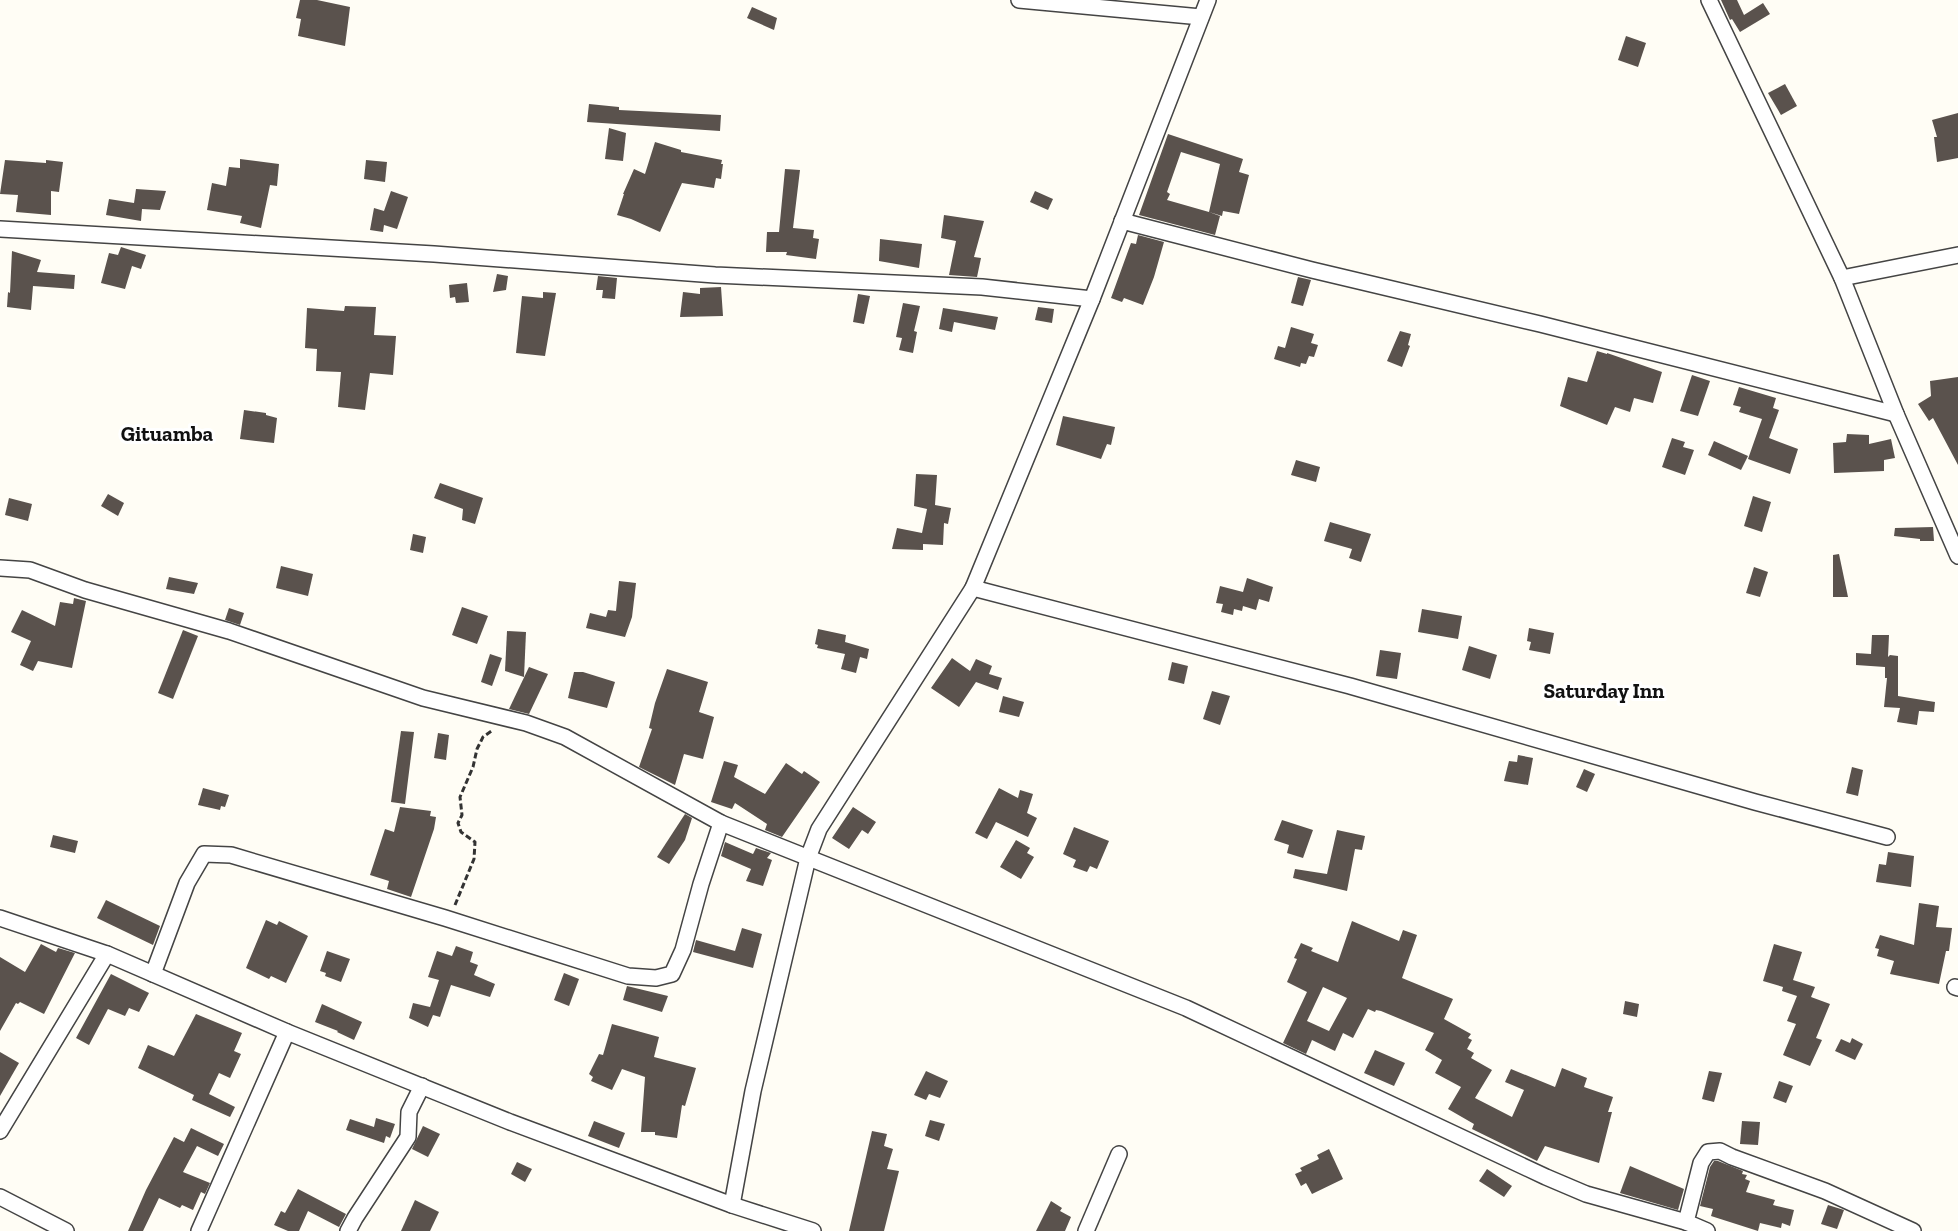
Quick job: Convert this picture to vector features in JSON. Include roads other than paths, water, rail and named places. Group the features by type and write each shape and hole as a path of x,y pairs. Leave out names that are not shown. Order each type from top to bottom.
{"street":[{"path":"1018,0 1201,17"},
{"path":"732,1205 753,1091 808,858 819,829 973,588 1092,299 1208,0"},
{"path":"1708,0 1842,278 1896,414 1958,556"},
{"path":"1122,222 1896,414"},
{"path":"0,229 434,254 715,275 982,287 1092,299"},
{"path":"1842,278 1958,255"},
{"path":"0,568 30,570 85,590 229,631 423,698 526,723 565,737 721,823 1186,1008 1586,1194 1686,1222 1707,1231"},
{"path":"973,588 1350,686 1755,802 1887,837"},
{"path":"153,974 187,883 204,854 231,855 445,918 628,976 656,978 672,974 683,950 721,823"},
{"path":"0,918 107,954 287,1032 510,1122 732,1205 813,1231"},
{"path":"0,1131 107,954"},
{"path":"199,1231 287,1032"},
{"path":"348,1231 408,1137 409,1112 422,1086"},
{"path":"1686,1222 1701,1163 1708,1152 1720,1151 1825,1191 1913,1231"},
{"path":"1086,1231 1119,1154"},
{"path":"0,1197 66,1231"}],"district":[{"name":"Gituamba","path":"167,433"},
{"name":"Saturday Inn","path":"1604,690"}]}
